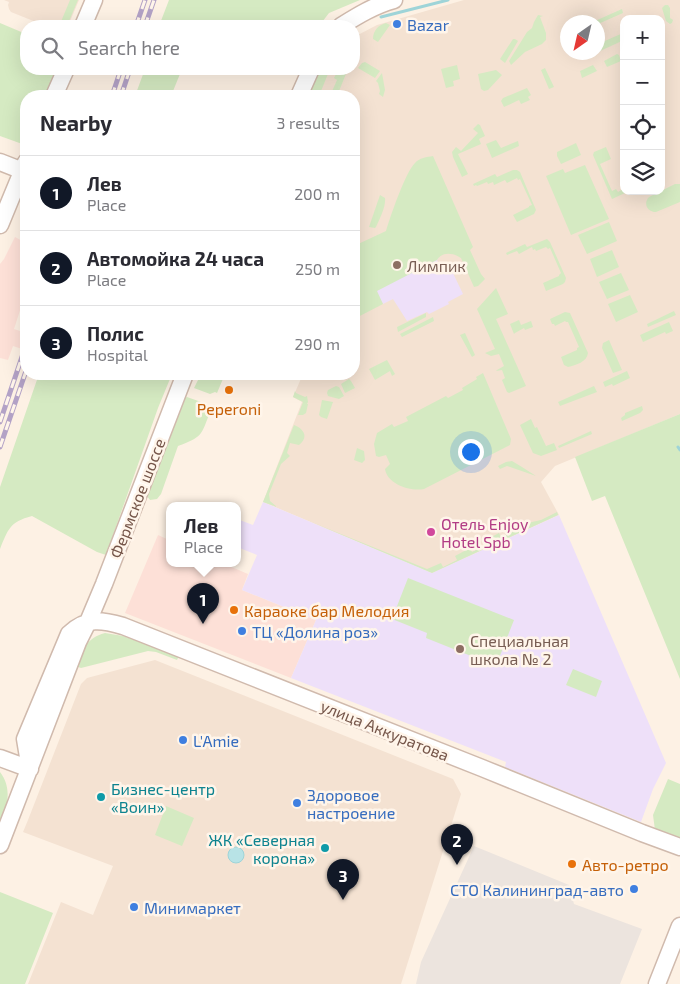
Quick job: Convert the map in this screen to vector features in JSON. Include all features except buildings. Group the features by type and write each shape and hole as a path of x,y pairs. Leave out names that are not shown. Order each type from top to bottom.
{"street":[{"path":"86,20 94,0"},
{"path":"351,20 394,0"},
{"path":"57,90 63,75"},
{"path":"301,90 308,75"},
{"path":"0,162 20,166"},
{"path":"0,225 20,177"},
{"name":"Фермское шоссе","path":"0,845 78,642 104,584 183,380"},
{"name":"улица Аккуратова","path":"88,622 98,620 123,626 629,828 680,846"},
{"path":"0,757 20,747 69,634 74,629 88,622"},
{"path":"25,739 30,769"},
{"path":"0,757 30,769"},
{"path":"657,984 680,926"}],"shaded area":[{"path":"4,0 79,0 71,20 31,20 11,12 8,5 9,2"},
{"path":"464,0 680,0 680,414 555,466 541,482 559,515 432,573 263,502 302,402 293,397 300,380 360,380 360,90 319,90 326,75 360,75 360,34 377,25"},
{"path":"15,237 20,240 20,310 14,329 20,331 20,348 13,346 8,360 0,358 0,264"},
{"name":"Лимпик","path":"360,254 439,257 437,260 443,274 452,271 463,294 448,302 449,304 429,314 427,312 407,321 393,299 383,304 360,264"},
{"name":"Специальная школа № 2","path":"263,502 432,573 559,515 666,763 653,789 641,822 505,767 506,762 291,678 316,620 242,590 257,555 241,549 241,520 253,525"},
{"path":"158,535 166,539 166,567 231,567 248,574 242,590 316,620 291,678 125,613"},
{"path":"155,660 453,779 461,794 401,984 28,984 61,902 93,915 113,866 23,832 81,684 87,678"},
{"path":"474,846 569,885 574,904 642,929 620,984 416,984 421,962"}],"green space":[{"path":"70,0 78,0 70,20 62,20"},
{"path":"169,0 360,0 329,13 324,20 161,20"},
{"path":"668,5 670,8 672,23 670,24 666,21 662,8"},
{"path":"622,9 623,13 605,21 605,17"},
{"path":"538,15 543,16 540,17 546,33 546,40 525,52 511,65 509,61 527,32 532,28"},
{"path":"0,23 20,31 20,75 55,75 49,90 20,90 20,143 0,136"},
{"path":"386,23 390,25 378,42 373,39 376,29"},
{"path":"620,34 620,42 605,49 605,41"},
{"path":"513,39 518,41 505,63 500,59"},
{"path":"617,54 620,58 620,61 607,67 604,61"},
{"path":"365,62 380,71 375,78 360,69 362,63"},
{"path":"457,65 460,79 453,81 454,86 446,88 441,69"},
{"path":"593,65 597,71 582,78 580,71"},
{"path":"545,68 554,87 549,89 541,70"},
{"path":"496,70 502,75 488,90 484,91 481,89 478,74"},
{"path":"382,73 385,90 383,97 379,94 380,91 376,81"},
{"path":"143,75 180,75 173,90 137,90"},
{"path":"317,75 328,75 321,90 311,90"},
{"path":"336,75 346,75 339,90 333,90 337,80 334,78"},
{"path":"527,88 531,95 528,97 530,100 521,104 519,100 504,107 501,101 503,98"},
{"path":"478,124 485,136 479,139 481,144 458,154 468,174 462,177 452,152 456,147 461,151 478,133 473,129"},
{"path":"496,140 501,148 518,141 519,146 492,158 486,144"},
{"path":"576,143 581,155 561,164 557,152"},
{"path":"606,147 611,159 600,164 612,191 616,189 618,192 620,191 621,195 612,199 593,155 594,152"},
{"path":"433,156 473,247 470,250 485,279 478,286 474,287 461,258 452,254 445,254 377,291 383,304 360,316 360,243 386,231 407,175 415,163 423,158"},
{"path":"585,165 609,219 571,235 546,176 563,169 565,173"},
{"path":"513,170 520,172 536,210 534,214 517,222 513,215 532,205 520,179 518,180 517,178 507,183 505,180 494,185 493,182 477,186 473,184 495,174 497,177"},
{"path":"675,184 680,184 680,202 656,212 648,209 647,199 653,195 665,195 665,189"},
{"path":"380,195 385,198 385,205 376,227 369,227"},
{"path":"609,222 617,241 587,254 578,235"},
{"path":"547,239 566,278 563,284 546,291 543,283 559,276 561,273 550,248 546,247 536,251 532,247 519,254 517,251 507,255 506,253 525,244 527,247"},
{"path":"612,250 619,267 597,277 590,259"},
{"path":"621,273 629,290 607,299 599,282"},
{"path":"496,288 508,314 496,319 526,386 509,393 502,380 505,378 502,370 496,371 504,366 499,354 491,356 485,353 495,349 477,309"},
{"path":"630,295 638,312 616,322 608,304"},
{"path":"674,311 676,315 648,327 647,324"},
{"path":"565,312 570,313 588,353 586,359 568,367 564,365 561,357 577,350 579,347 568,322 565,321 555,326 550,319"},
{"path":"426,313 426,317 398,332 397,327"},
{"path":"433,317 434,321 402,337 400,334"},
{"path":"519,320 521,325 531,321 533,327 525,330 524,328 514,334 510,324"},
{"path":"669,322 673,331 666,334 665,332 643,342 640,335"},
{"path":"465,333 475,355 472,357 460,335"},
{"path":"609,340 622,370 613,373 602,348 603,343"},
{"path":"387,360 395,374 392,376 390,371 375,380 369,369"},
{"path":"627,371 630,378 613,386 612,384 605,387 603,382"},
{"path":"483,373 511,439 510,445 424,489 406,488 390,479 385,469 390,464 386,455 376,456 374,444 377,433 392,424 394,427 408,421 406,417 446,396 448,398 463,390 462,388"},
{"path":"37,380 170,380 106,555 97,552 32,516 18,521 10,528 0,549 0,487"},
{"path":"198,380 222,380 217,393 210,394 194,388"},
{"path":"350,380 355,388 345,393 341,384"},
{"path":"336,386 339,387 344,396 339,399 328,396 327,393 328,390"},
{"path":"594,386 597,392 560,406 558,402"},
{"path":"295,391 305,397 307,396 308,404 306,413 303,415 298,415 303,402 293,397"},
{"path":"187,397 204,403 210,412 205,426 196,438 178,446 161,494 157,499 150,500 146,495 184,398"},
{"path":"322,400 333,402 327,419 319,415"},
{"path":"642,406 643,410 640,413 622,421 621,418 625,413"},
{"path":"680,414 680,679 605,496 592,501 575,457"},
{"path":"531,419 546,446 554,443 557,450 541,456 533,453 520,425"},
{"path":"294,425 303,431 304,439 299,445 290,443 287,453 290,456 281,464 269,494 270,501 277,507 263,502"},
{"path":"591,431 592,434 559,448 558,446"},
{"path":"357,448 364,451 365,460 362,463 354,460"},
{"path":"512,461 536,476 507,466 500,469 498,466"},
{"path":"557,512 558,515 432,573 309,521 427,569 441,563 443,567 457,560 455,556 470,548 472,552 486,545 484,541 499,533 501,537 515,530 514,526 541,520"},
{"path":"408,578 514,620 496,666 426,638 427,633 392,619"},
{"path":"105,633 123,636 179,656 177,660 148,651 81,668 75,666 89,641"},
{"path":"573,669 602,681 596,697 566,685"},
{"path":"0,772 8,791 8,798 0,825"},
{"path":"668,779 680,784 680,839 655,830 653,815"},
{"path":"166,806 194,818 182,846 155,835"},
{"path":"0,892 53,913 25,984 0,984"}],"water":[{"path":"233,847 239,847 244,852 242,861 233,863 228,858 228,852"}],"waterway":[{"path":"381,17 448,0"}],"railway":[{"path":"138,20 145,0"},
{"path":"147,20 154,0"},
{"path":"114,90 119,75"},
{"path":"123,90 128,75"},
{"path":"0,422 20,363"},
{"path":"0,447 23,380"}],"place":[{"name":"Bazar","path":"397,24"},
{"name":"Лимпик","path":"397,265"},
{"name":"Peperoni","path":"229,390"},
{"name":"Отель Enjoy Hotel Spb","path":"431,532"},
{"name":"Караоке бар Мелодия","path":"234,610"},
{"name":"Лев","path":"203,624"},
{"name":"ТЦ «Долина роз»","path":"242,631"},
{"name":"Специальная школа № 2","path":"460,649"},
{"name":"L'Amie","path":"183,740"},
{"name":"Бизнес-центр «Воин»","path":"101,797"},
{"name":"Здоровое настроение","path":"297,803"},
{"name":"ЖК «Северная корона»","path":"325,848"},
{"name":"Авто-ретро","path":"572,864"},
{"name":"Автомойка 24 часа","path":"457,865"},
{"name":"СТО Калининград-авто","path":"634,889"},
{"name":"Полис","path":"343,900"},
{"name":"Минимаркет","path":"134,907"}]}
